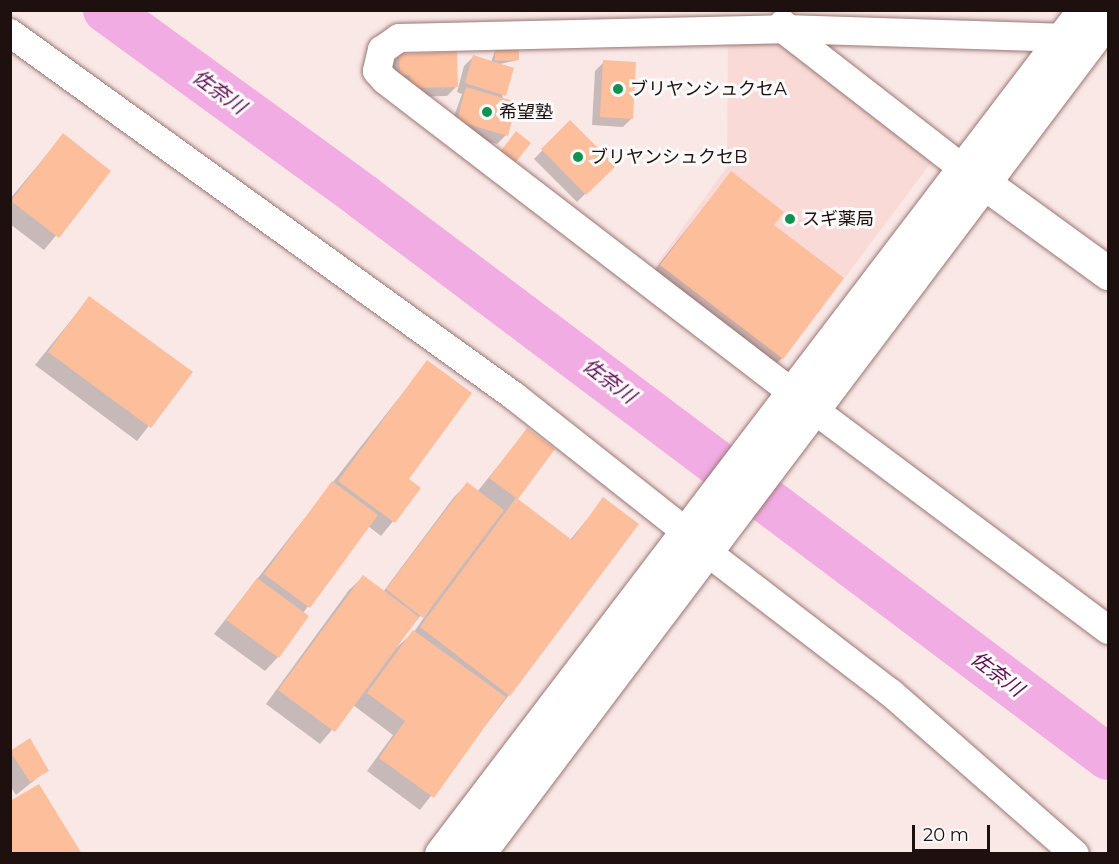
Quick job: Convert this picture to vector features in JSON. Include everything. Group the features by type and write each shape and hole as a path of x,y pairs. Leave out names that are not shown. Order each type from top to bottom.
{"street":[{"path":"1089,26 783,20 399,38 382,50 377,71 795,412 1108,630"},
{"path":"783,20 975,177 1108,273"},
{"path":"478,854 702,534 1089,26"},
{"path":"10,33 702,534 891,693 1075,854"},
{"path":"441,854 581,675 702,534"}],"shaded area":[{"name":"スギ薬局","path":"778,42 933,160 778,367 652,270 727,167 728,43"}],"building":[{"path":"519,48 519,60 495,61 495,49"},
{"path":"457,52 458,87 410,88 410,75 400,76 399,54"},
{"path":"473,55 514,68 506,96 465,83"},
{"name":"ブリヤンシュクセA","path":"603,60 636,62 633,119 600,117"},
{"name":"希望塾","path":"466,87 517,102 508,136 457,121"},
{"name":"ブリヤンシュクセB","path":"570,120 616,166 586,195 541,149"},
{"path":"516,131 531,143 515,163 500,152"},
{"path":"63,133 111,171 59,238 11,201"},
{"path":"731,171 784,212 774,225 844,278 783,359 660,265"},
{"path":"89,296 193,372 151,428 48,352"},
{"path":"427,360 472,393 409,479 421,488 395,523 338,481"},
{"path":"527,428 555,449 518,499 572,540 603,497 639,524 510,696 420,627 516,498 489,478"},
{"path":"332,481 378,515 310,608 264,574"},
{"path":"467,482 504,510 423,618 386,589"},
{"path":"363,575 419,617 335,732 278,690"},
{"path":"257,578 309,616 279,658 226,620"},
{"path":"413,630 506,697 434,798 379,758 405,721 367,693"},
{"path":"30,738 49,771 30,782 10,751"},
{"path":"39,784 82,854 10,854 10,801"}],"waterway":[{"name":"佐奈川","path":"106,10 363,197 1108,757"}],"place":[{"name":"ブリヤンシュクセA","path":"618,89"},
{"name":"希望塾","path":"487,112"},
{"name":"ブリヤンシュクセB","path":"578,157"},
{"name":"スギ薬局","path":"790,219"}]}
